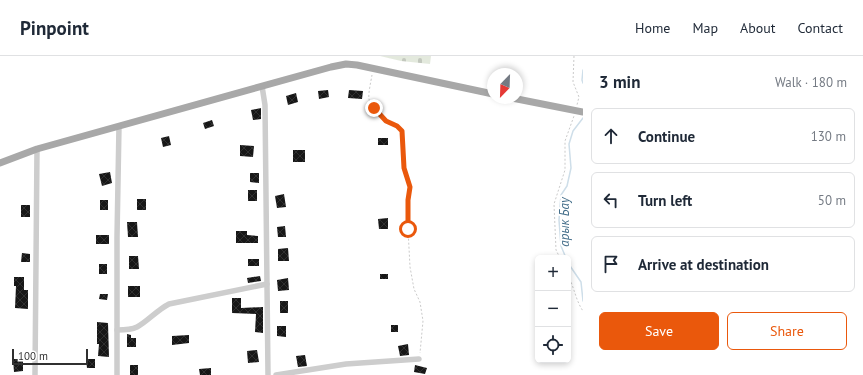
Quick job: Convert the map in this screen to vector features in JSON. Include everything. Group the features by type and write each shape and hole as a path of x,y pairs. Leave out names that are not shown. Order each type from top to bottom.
{"main road":[{"path":"0,164 37,150 119,126 346,64 373,68 487,93"},
{"path":"523,100 579,111"}],"street":[{"path":"262,86 265,105 268,375"},
{"path":"117,375 119,126"},
{"path":"35,375 37,150"},
{"path":"117,330 137,327 169,304 267,284"},
{"path":"276,375 346,364 419,359"}],"path":[{"path":"558,255 556,250 554,204 565,170 565,141 579,111 579,97 573,82 574,56"},
{"path":"373,68 369,99 374,108 386,121 397,126 402,131 404,168 410,187 408,200 410,267 414,289 420,302 423,321 419,359"},
{"path":"571,281 579,306 583,311"}],"green space":[{"path":"380,56 431,56 430,64 401,61"}],"building":[{"path":"328,90 329,97 319,99 318,91"},
{"path":"349,90 363,91 362,99 348,98"},
{"path":"296,93 298,102 288,105 286,96"},
{"path":"261,108 261,119 253,120 251,110"},
{"path":"212,120 214,126 205,129 203,123"},
{"path":"169,136 171,145 163,147 161,138"},
{"path":"378,138 388,138 388,145 378,145"},
{"path":"240,145 254,146 253,157 240,156"},
{"path":"293,150 305,150 305,162 293,162"},
{"path":"110,172 112,183 102,186 99,174"},
{"path":"250,173 259,173 259,183 250,182"},
{"path":"248,190 257,190 257,201 248,201"},
{"path":"284,194 286,207 277,208 275,196"},
{"path":"137,199 146,199 146,210 137,210"},
{"path":"100,200 108,200 108,210 100,210"},
{"path":"21,205 30,205 30,217 21,217"},
{"path":"388,218 388,229 379,229 378,219"},
{"path":"127,222 137,222 138,237 128,237"},
{"path":"285,226 286,237 278,237 277,227"},
{"path":"236,231 247,231 247,235 258,236 258,243 236,243"},
{"path":"96,235 109,235 109,244 96,244"},
{"path":"288,248 289,261 278,261 278,249"},
{"path":"22,253 30,254 30,262 21,262"},
{"path":"129,256 138,256 139,269 129,269"},
{"path":"248,259 259,259 259,266 248,266"},
{"path":"99,264 107,264 107,274 99,274"},
{"path":"380,274 388,274 388,279 380,279"},
{"path":"260,276 261,281 248,283 247,278"},
{"path":"14,277 24,277 24,290 28,290 28,309 15,308 16,286 14,286"},
{"path":"288,278 289,290 278,291 277,280"},
{"path":"128,286 140,286 140,297 128,297"},
{"path":"100,294 108,294 107,300 99,299"},
{"path":"232,298 241,298 241,308 263,307 263,333 255,332 256,314 232,313"},
{"path":"280,301 288,301 288,313 280,313"},
{"path":"97,322 108,323 109,357 98,356 99,344 97,344"},
{"path":"391,325 398,325 398,332 391,332"},
{"path":"277,326 286,326 286,337 277,336"},
{"path":"127,334 131,335 131,338 136,338 136,347 127,347"},
{"path":"189,335 189,343 172,345 172,336"},
{"path":"408,344 409,355 400,356 398,346"},
{"path":"257,350 259,362 248,363 247,351"},
{"path":"305,355 307,366 298,367 296,356"},
{"path":"13,359 23,359 23,371 14,372"},
{"path":"86,359 95,359 95,368 87,368"},
{"path":"130,365 138,365 138,375 130,375"},
{"path":"415,365 427,368 425,374 414,372"},
{"path":"211,368 211,375 200,375 199,369"}],"waterway":[{"name":"арык Бау","path":"583,70 583,83"},
{"name":"арык Бау","path":"565,255 561,246 559,220 561,195 567,186 571,168 569,144 573,131 583,118"},
{"name":"арык Бау","path":"571,267 581,282 583,301"}],"route":[{"path":"374,108 386,121 397,126 402,131 404,168 410,187 408,200 408,229"}]}
